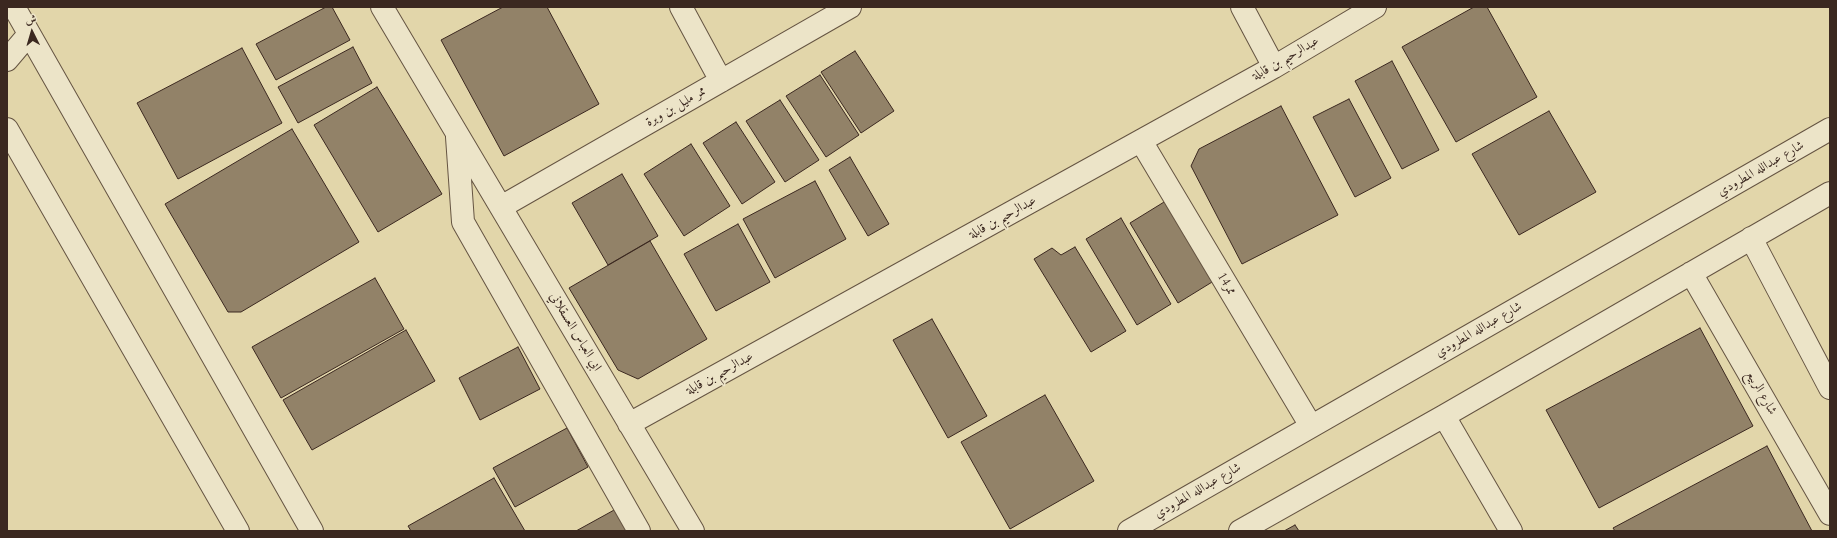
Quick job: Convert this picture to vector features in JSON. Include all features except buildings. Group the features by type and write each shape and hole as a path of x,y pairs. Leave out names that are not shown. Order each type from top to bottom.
{"street":[{"path":"14,7 312,531"},
{"name":"ابي العباس العسقلاني","path":"382,7 693,531"},
{"path":"681,7 721,82"},
{"name":"ممر مليل بن وبرة","path":"501,207 850,7"},
{"path":"1242,7 1274,67"},
{"name":"عبدالرحيم بن قابلة","path":"629,424 1274,67 1375,7"},
{"path":"7,34 29,34"},
{"path":"7,60 29,34"},
{"path":"7,129 238,531"},
{"name":"شارع عبدالله المطرودي","path":"1129,531 1830,129"},
{"name":"ابي العباس العسقلاني","path":"456,132 463,222 638,531"},
{"name":"ممر14","path":"1141,141 1311,426"},
{"path":"1240,531 1444,416 1830,193"},
{"path":"1750,238 1830,388"},
{"name":"شارع الربيع","path":"1691,273 1830,514"},
{"path":"1444,416 1511,531"}]}
